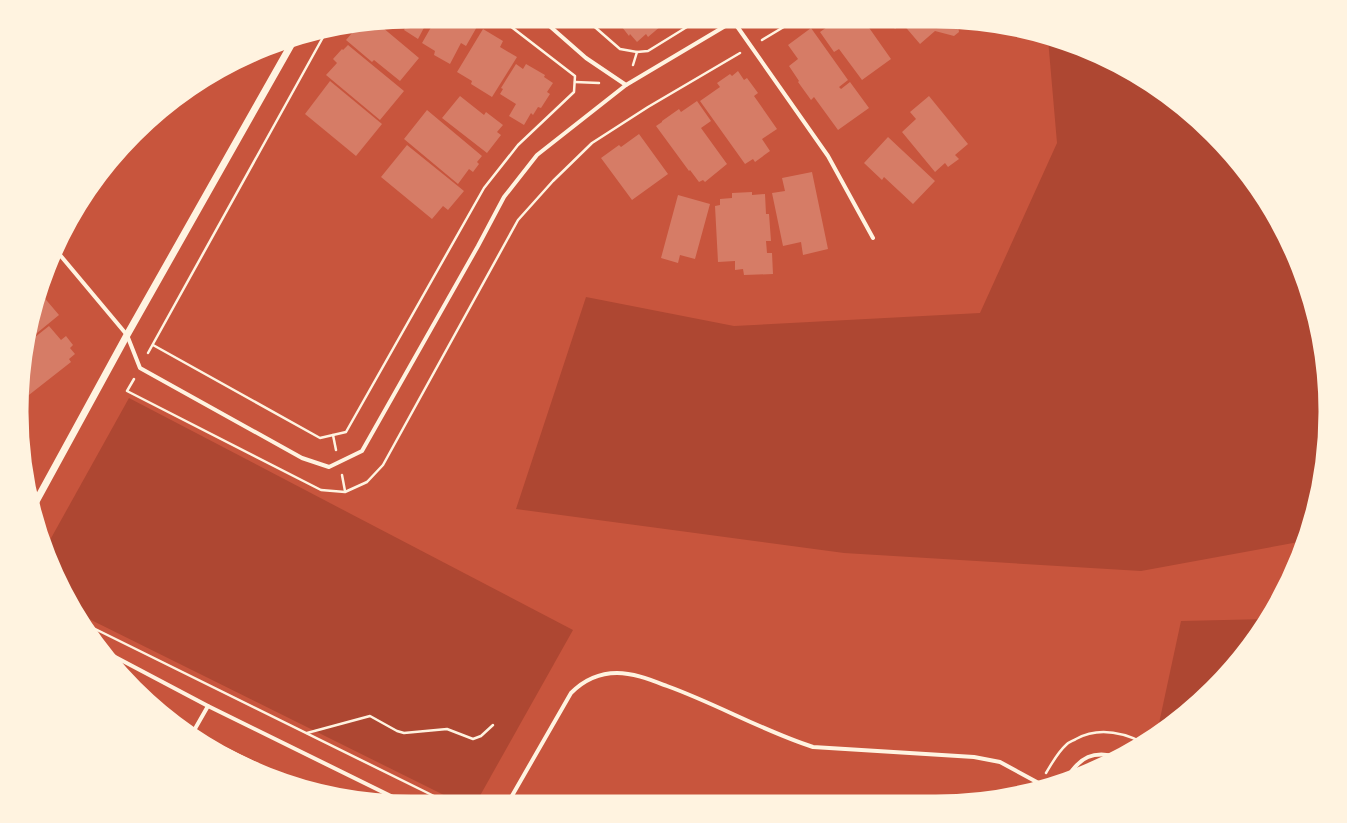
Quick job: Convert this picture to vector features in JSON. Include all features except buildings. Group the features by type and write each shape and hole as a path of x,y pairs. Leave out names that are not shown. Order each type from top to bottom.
{"street":[{"path":"550,26 586,58 626,85"},
{"path":"60,254 127,334 140,368 302,458 329,468 362,452 504,197 537,155 626,85 726,26"},
{"path":"736,26 828,156 873,238"},
{"path":"36,501 127,334 289,46"},
{"path":"114,657 208,706 391,796"},
{"path":"511,797 571,692 579,685 596,676 617,673 646,678 692,695 790,740 813,747 974,756 1000,762 1039,783"},
{"path":"194,730 208,706"},
{"path":"1071,773 1082,759 1094,755 1110,755"}],"path":[{"path":"153,345 320,438 346,432 484,188 518,145 574,92 576,76 509,26"},
{"path":"594,26 620,49 637,52 648,51 689,26"},
{"path":"128,391 324,36"},
{"path":"92,627 436,797"},
{"path":"306,733 370,716 397,731 404,733 447,729 473,739 481,736 493,725"},
{"path":"1128,735 1137,740"}],"shaded area":[{"path":"1048,43 1083,55 1150,91 1190,122 1208,139 1225,157 1256,197 1292,264 1308,312 1318,361 1321,412 1318,462 1314,487 1298,542 1141,571 844,553 516,509 586,297 734,326 980,313 1057,143"},
{"path":"129,398 573,630 479,797 448,797 86,617 66,582 49,542"},
{"path":"1260,619 1225,666 1208,684 1190,701 1159,726 1181,621"}]}
